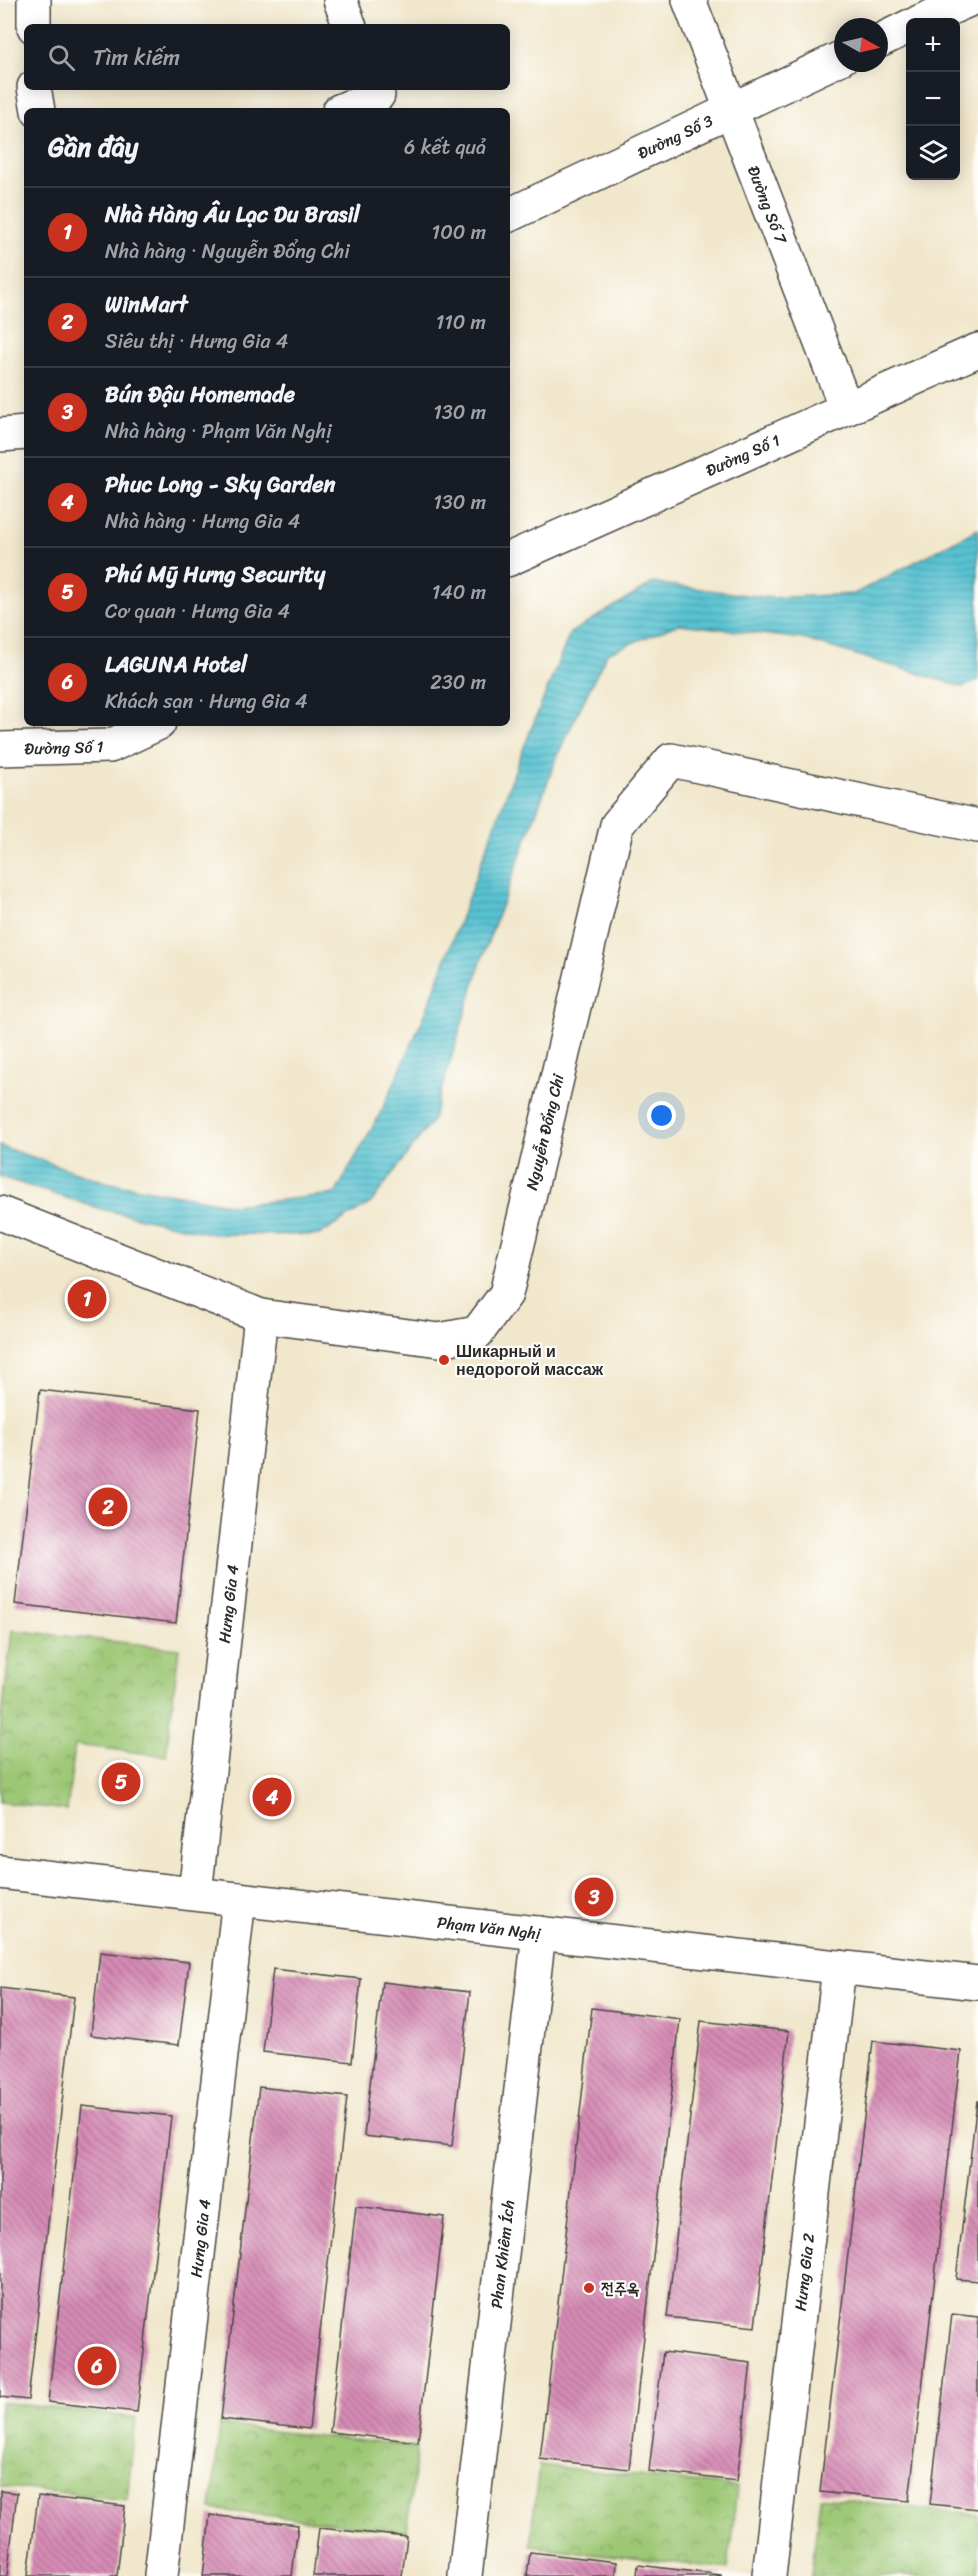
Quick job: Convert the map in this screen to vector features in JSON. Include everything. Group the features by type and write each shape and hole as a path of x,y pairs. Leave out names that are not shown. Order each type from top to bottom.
{"street":[{"path":"34,0 34,24"},
{"path":"339,0 349,24"},
{"name":"Đường Số 7","path":"689,0 846,408"},
{"path":"928,18 969,0"},
{"path":"888,37 906,28"},
{"name":"Đường Số 3","path":"510,215 834,61"},
{"path":"34,90 38,108"},
{"path":"348,108 379,98"},
{"name":"Đường Số 1","path":"510,559 978,350"},
{"path":"0,435 24,433"},
{"name":"Đường Số 1","path":"0,749 111,746 153,726"},
{"name":"Nguyễn Đổng Chi","path":"0,1213 261,1316 439,1341 477,1333 506,1294 617,825 671,760 978,826"},
{"name":"Hưng Gia 4","path":"195,1893 261,1316"},
{"name":"Phạm Văn Nghị","path":"0,1872 978,1983"},
{"name":"Hưng Gia 4","path":"161,2576 239,1899"},
{"name":"Phan Khiêm Ích","path":"465,2576 539,1933"},
{"name":"Hưng Gia 2","path":"769,2576 839,1967"}],"green space":[{"path":"12,1630 179,1649 166,1756 75,1745 67,1810 0,1802 0,1734"},
{"path":"0,2402 136,2418 127,2500 0,2486"},
{"path":"220,2425 417,2447 407,2532 211,2509"},
{"path":"539,2465 737,2487 728,2569 530,2546"},
{"path":"820,2497 978,2515 978,2576 811,2576"}],"water":[{"path":"978,529 978,681 963,687 803,639 679,624 607,653 559,752 483,955 432,1121 371,1203 319,1235 213,1234 101,1209 0,1177 0,1146 106,1182 234,1205 335,1194 383,1108 426,1012 520,757 570,633 653,583 771,598 854,594"}],"building":[{"path":"40,1390 200,1409 176,1623 15,1604"},
{"path":"100,1952 189,1962 179,2045 91,2035"},
{"path":"273,1969 361,1979 352,2062 263,2052"},
{"path":"382,1982 470,1992 452,2146 364,2136"},
{"path":"0,1988 74,1997 28,2400 0,2397"},
{"path":"592,2008 680,2019 629,2469 540,2459"},
{"path":"701,2021 789,2031 755,2327 667,2317"},
{"path":"873,2041 961,2051 909,2501 820,2492"},
{"path":"259,2087 347,2097 309,2429 221,2419"},
{"path":"978,2101 978,2281 956,2279"},
{"path":"82,2106 171,2116 137,2412 48,2402"},
{"path":"356,2206 444,2217 418,2442 330,2432"},
{"path":"952,2314 978,2317 978,2509 930,2504"},
{"path":"663,2352 751,2363 737,2481 649,2471"},
{"path":"0,2491 17,2493 7,2576 0,2576"},
{"path":"38,2496 125,2506 117,2576 28,2576"},
{"path":"210,2515 298,2525 292,2576 203,2576"},
{"path":"319,2528 407,2537 402,2576 313,2576"},
{"path":"530,2552 617,2562 616,2576 527,2576"},
{"path":"638,2565 721,2575 721,2576 637,2576"}],"place":[{"name":"Nhà Hàng Âu Lạc Du Brasil","path":"87,1299"},
{"name":"Шикарный и недорогой массаж","path":"444,1360"},
{"name":"WinMart","path":"108,1507"},
{"name":"Phú Mỹ Hưng Security","path":"121,1782"},
{"name":"Phuc Long - Sky Garden","path":"272,1797"},
{"name":"Bún Đậu Homemade","path":"594,1897"},
{"name":"전주옥","path":"589,2288"},
{"name":"LAGUNA Hotel","path":"97,2366"}]}
